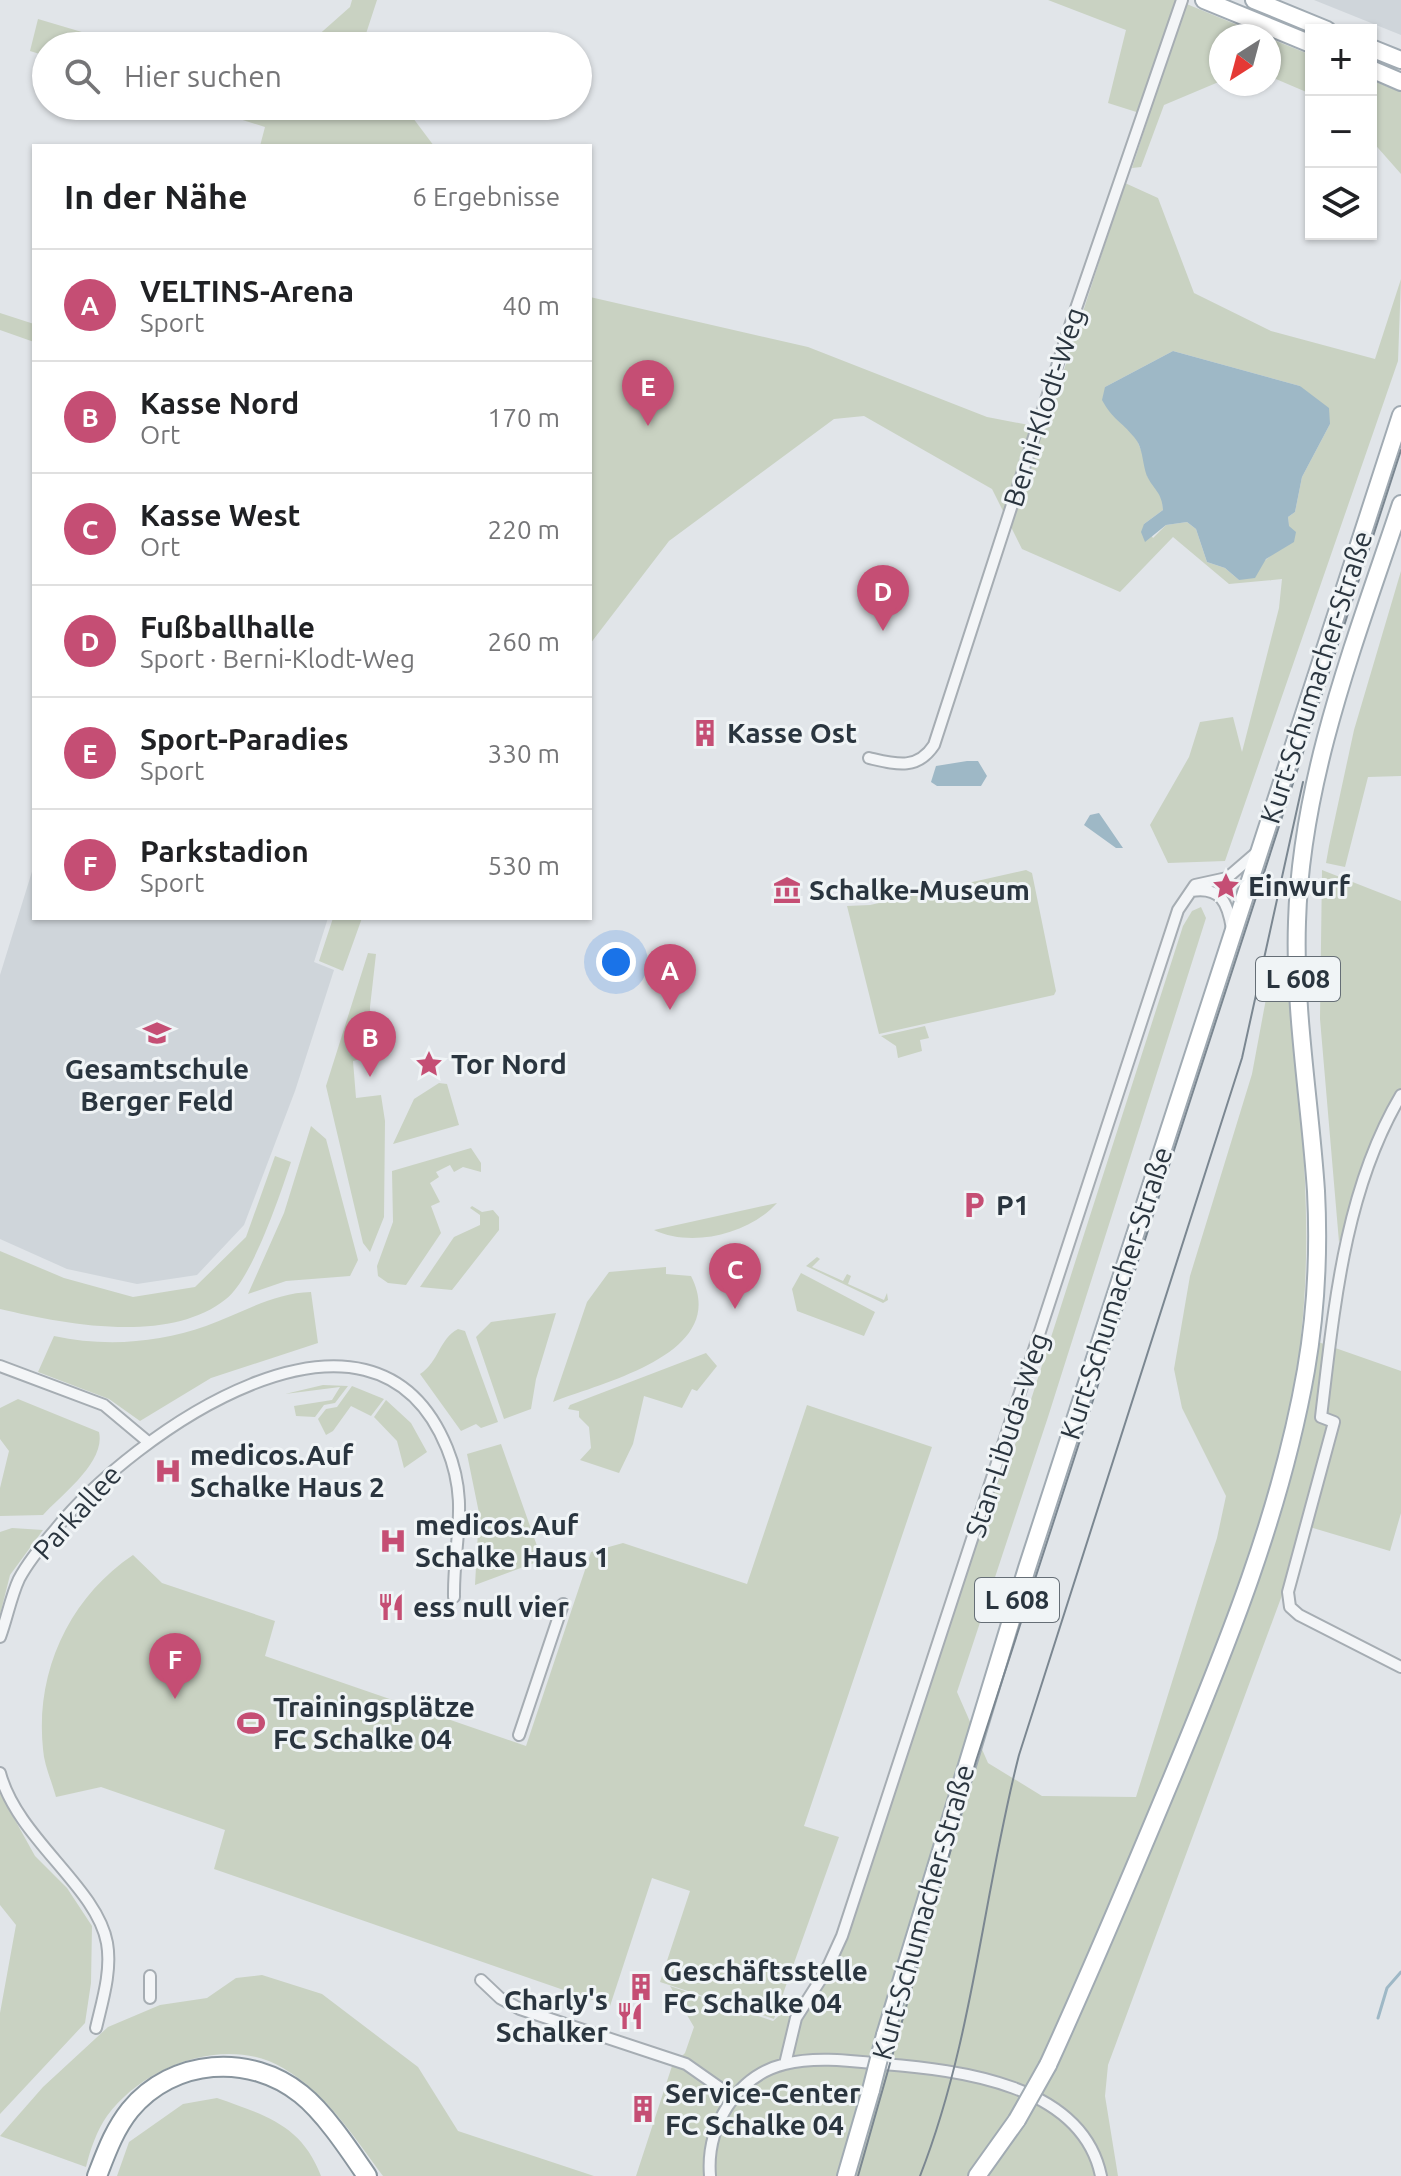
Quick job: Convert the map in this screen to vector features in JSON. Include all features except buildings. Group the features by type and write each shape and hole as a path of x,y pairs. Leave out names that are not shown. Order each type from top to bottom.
{"highway":[{"path":"97,2176 117,2128 145,2095 178,2075 217,2066 263,2072 283,2081 319,2113 367,2176"},
{"path":"343,2147 355,2176"}],"main road":[{"path":"1204,0 1305,42"},
{"path":"1254,0 1312,24"},
{"path":"1377,50 1401,60"},
{"path":"1377,72 1401,82"},
{"name":"Kurt-Schumacher-Straße","path":"846,2176 885,2035 1027,1568 1401,415"},
{"name":"Kurt-Schumacher-Straße","path":"977,2176 1017,2120 1048,2065 1090,1974 1223,1656 1267,1526 1290,1443 1306,1368 1317,1243 1316,1191 1298,993 1301,860 1327,733 1401,504"}],"street":[{"name":"Berni-Klodt-Weg","path":"869,758 910,764 920,761 934,745 1072,320 1182,0"},
{"path":"1189,892 1195,885 1235,873 1260,848"},
{"path":"1189,892 1211,890 1226,900 1233,935"},
{"name":"Stan-Libuda-Weg","path":"785,2064 796,2018 826,1971 842,1936 1178,910 1189,892"},
{"path":"1401,1095 1361,1193 1339,1268 1321,1417 1334,1422 1288,1592 1290,1607 1299,1615 1401,1667"},
{"path":"0,1366 104,1405 147,1441"},
{"name":"Parkallee","path":"0,1637 18,1580 34,1557 85,1495 147,1441 222,1397 313,1367 348,1367 385,1378 421,1406 447,1448 461,1509 454,1597"},
{"path":"519,1735 563,1604"},
{"path":"0,1773 15,1808 43,1850 74,1883 107,1942 106,1982 96,2028"},
{"path":"150,1976 150,1998"},
{"path":"481,1980 500,1998 520,2009 686,2064 733,2097"},
{"path":"710,2176 712,2139 733,2097 754,2079 785,2064 846,2060 948,2071 1034,2097 1081,2131 1093,2151 1101,2176"}],"shaded area":[{"path":"1314,0 1401,0 1401,35"},
{"name":"Gesamtschule Berger Feld","path":"32,871 32,920 327,920 314,962 334,970 295,1091 244,1225 197,1275 137,1284 67,1269 0,1239 0,975"}],"green space":[{"path":"352,0 377,0 367,32 322,32 350,7"},
{"path":"1048,0 1177,0 1235,24 1209,24 1209,86 1164,105 1141,167 1132,168 1149,116 1108,103 1126,30"},
{"path":"38,19 82,32 35,32"},
{"path":"1281,43 1305,53 1305,91 1281,81"},
{"path":"1377,82 1401,92 1401,174 1377,147"},
{"path":"243,120 414,120 432,144 261,144 265,127"},
{"path":"1125,183 1158,198 1194,293 1271,331 1375,359 1401,279 1398,361 1225,861 1168,863 1150,825 1189,757 1200,722 1233,717 1242,752 1279,608 1282,579 1229,584 1173,537 1120,592 1022,549 992,489 864,416 834,419 669,541 592,641 592,297 808,347 987,417 1045,428","holes":["1173,351 1300,386 1330,424 1302,477 1295,512 1288,517 1285,537 1265,561 1239,580 1225,568 1207,562 1196,529 1187,522 1166,525 1153,538 1144,524 1163,510 1162,495 1147,476 1147,464 1136,438 1105,387"]},
{"path":"0,313 32,323 32,341 0,330"},
{"path":"1401,571 1401,776 1368,777 1345,867 1326,863 1354,730"},
{"path":"1026,870 1032,873 1056,991 1054,995 879,1034 847,906 870,905"},
{"path":"1322,870 1401,901 1401,1090 1339,1242 1320,1019"},
{"path":"1201,907 1206,918 1048,1417 957,1692 988,1763 1042,1796 1136,1797 1217,1538 1226,1496 1182,1408 1174,1369 1190,1276 1252,1074 1268,988 1289,986 1306,1205 1301,1336 1401,1371 1401,1513 1390,1551 1303,1525 1281,1598 1108,2065 1105,2096 1118,2176 636,2176 672,2066 685,2053 694,2027 670,1986 773,2021 812,1987 836,1956 994,1482 1019,1437 1183,926 1192,911"},
{"path":"332,920 361,920 343,971 319,961"},
{"path":"368,953 376,954 370,1007 371,1056 353,1061 356,1098 381,1095 385,1121 384,1217 370,1252 363,1243 326,1086"},
{"path":"925,1026 929,1038 920,1040 922,1051 898,1058 896,1046 881,1036"},
{"path":"439,1083 447,1084 459,1125 393,1144 414,1099"},
{"path":"311,1126 326,1139 358,1260 350,1276 286,1281 248,1294 284,1213"},
{"path":"471,1148 481,1163 481,1172 463,1167 454,1172 450,1165 436,1172 439,1177 430,1183 440,1202 431,1206 441,1233 406,1285 388,1283 378,1276 377,1266 393,1222 392,1171"},
{"path":"275,1156 291,1162 255,1256 236,1289 203,1313 176,1322 116,1327 85,1325 0,1309 0,1251 64,1278 133,1297 195,1287 246,1237"},
{"path":"777,1203 751,1223 719,1235 685,1238 654,1230"},
{"path":"472,1206 482,1212 493,1210 499,1217 499,1230 452,1290 420,1287 454,1237 480,1225 480,1215 470,1208"},
{"path":"817,1257 820,1259 812,1267 843,1281 847,1274 851,1276 848,1284 884,1300 887,1293 888,1300 883,1303 806,1266"},
{"path":"666,1267 666,1274 691,1276 699,1303 693,1326 678,1345 656,1361 629,1374 553,1402 587,1302 609,1272"},
{"path":"801,1273 875,1312 864,1336 797,1311 792,1289"},
{"path":"311,1292 318,1343 211,1378 140,1421 109,1399 38,1372 54,1336 112,1342 150,1340 188,1332 284,1296"},
{"path":"556,1313 536,1379 531,1409 504,1419 476,1337 491,1322"},
{"path":"458,1329 465,1331 498,1422 481,1428 476,1424 461,1431 420,1374"},
{"path":"706,1353 717,1366 697,1391 692,1389 682,1408 644,1396 633,1444 619,1473 580,1460 591,1448 589,1427 579,1417 579,1411 568,1409 570,1405"},
{"path":"323,1385 348,1386 335,1403 324,1405 315,1417 296,1416 294,1406 332,1400 340,1387 285,1394"},
{"path":"352,1386 384,1399 371,1416 351,1406 333,1431 326,1435 318,1419 326,1409 337,1407"},
{"path":"18,1399 99,1432 96,1455 89,1466 43,1515 0,1516 0,1488 9,1451 0,1439 0,1408"},
{"path":"386,1400 411,1423 427,1452 404,1468 397,1441 374,1417"},
{"name":"Trainingsplätze FC Schalke 04","path":"807,1405 932,1447 804,1826 839,1837 774,2019 660,1982 690,1891 652,1878 610,2006 214,1869 225,1830 101,1787 56,1797 43,1749 42,1720 51,1665 74,1615 110,1573 133,1555 162,1583 275,1621 265,1656 526,1746 591,1552 623,1543 747,1584"},
{"path":"501,1444 542,1560 475,1585 479,1513 467,1454"},
{"path":"12,1528 43,1530 10,1575 0,1615 0,1532"},
{"path":"0,1793 35,1856 67,1888 92,1926 91,1983 85,2023 0,2114 0,2013 16,1925 0,1905"},
{"path":"262,1975 322,1994 418,2067 458,2131 594,2176 383,2176 313,2090 283,2068 261,2058 237,2054 187,2060 142,2083 107,2116 94,2140 86,2167 0,2136 43,2087 108,2027 160,2005 207,1998 236,1978"},
{"path":"217,2098 266,2117 292,2133 313,2159 321,2176 117,2176 129,2142 183,2104"}],"water":[{"path":"1173,351 1300,386 1329,408 1330,424 1302,477 1295,512 1288,517 1289,526 1296,532 1294,542 1266,559 1255,578 1239,580 1225,568 1207,562 1196,529 1187,522 1166,525 1145,542 1141,532 1144,524 1163,510 1161,500 1148,478 1137,441 1102,400 1105,387"},
{"path":"978,761 987,776 981,786 937,786 931,782 936,766"},
{"path":"1099,813 1123,848 1116,848 1084,825 1090,815"}],"waterway":[{"path":"1378,2018 1387,1988 1401,1972"}],"tram line":[{"path":"858,2176 976,1761 1401,450"},
{"path":"920,2176 953,2073 1019,1755 1242,1058 1303,782"}],"place":[{"name":"Sport-Paradies","path":"648,426"},
{"name":"Fußballhalle","path":"883,631"},
{"name":"Kasse Ost","path":"705,733"},
{"name":"Einwurf","path":"1226,886"},
{"name":"Schalke-Museum","path":"787,890"},
{"name":"VELTINS-Arena","path":"670,1010"},
{"name":"Gesamtschule Berger Feld","path":"157,1033"},
{"name":"Tor Nord","path":"429,1064"},
{"name":"Kasse Nord","path":"370,1077"},
{"name":"P1","path":"974,1205"},
{"name":"Kasse West","path":"735,1309"},
{"name":"medicos.Auf Schalke Haus 2","path":"168,1471"},
{"name":"medicos.Auf Schalke Haus 1","path":"393,1541"},
{"name":"ess null vier","path":"391,1607"},
{"name":"Parkstadion","path":"175,1699"},
{"name":"Trainingsplätze FC Schalke 04","path":"251,1723"},
{"name":"Geschäftsstelle FC Schalke 04","path":"641,1987"},
{"name":"Charly's Schalker","path":"630,2016"},
{"name":"Service-Center FC Schalke 04","path":"643,2109"}]}
